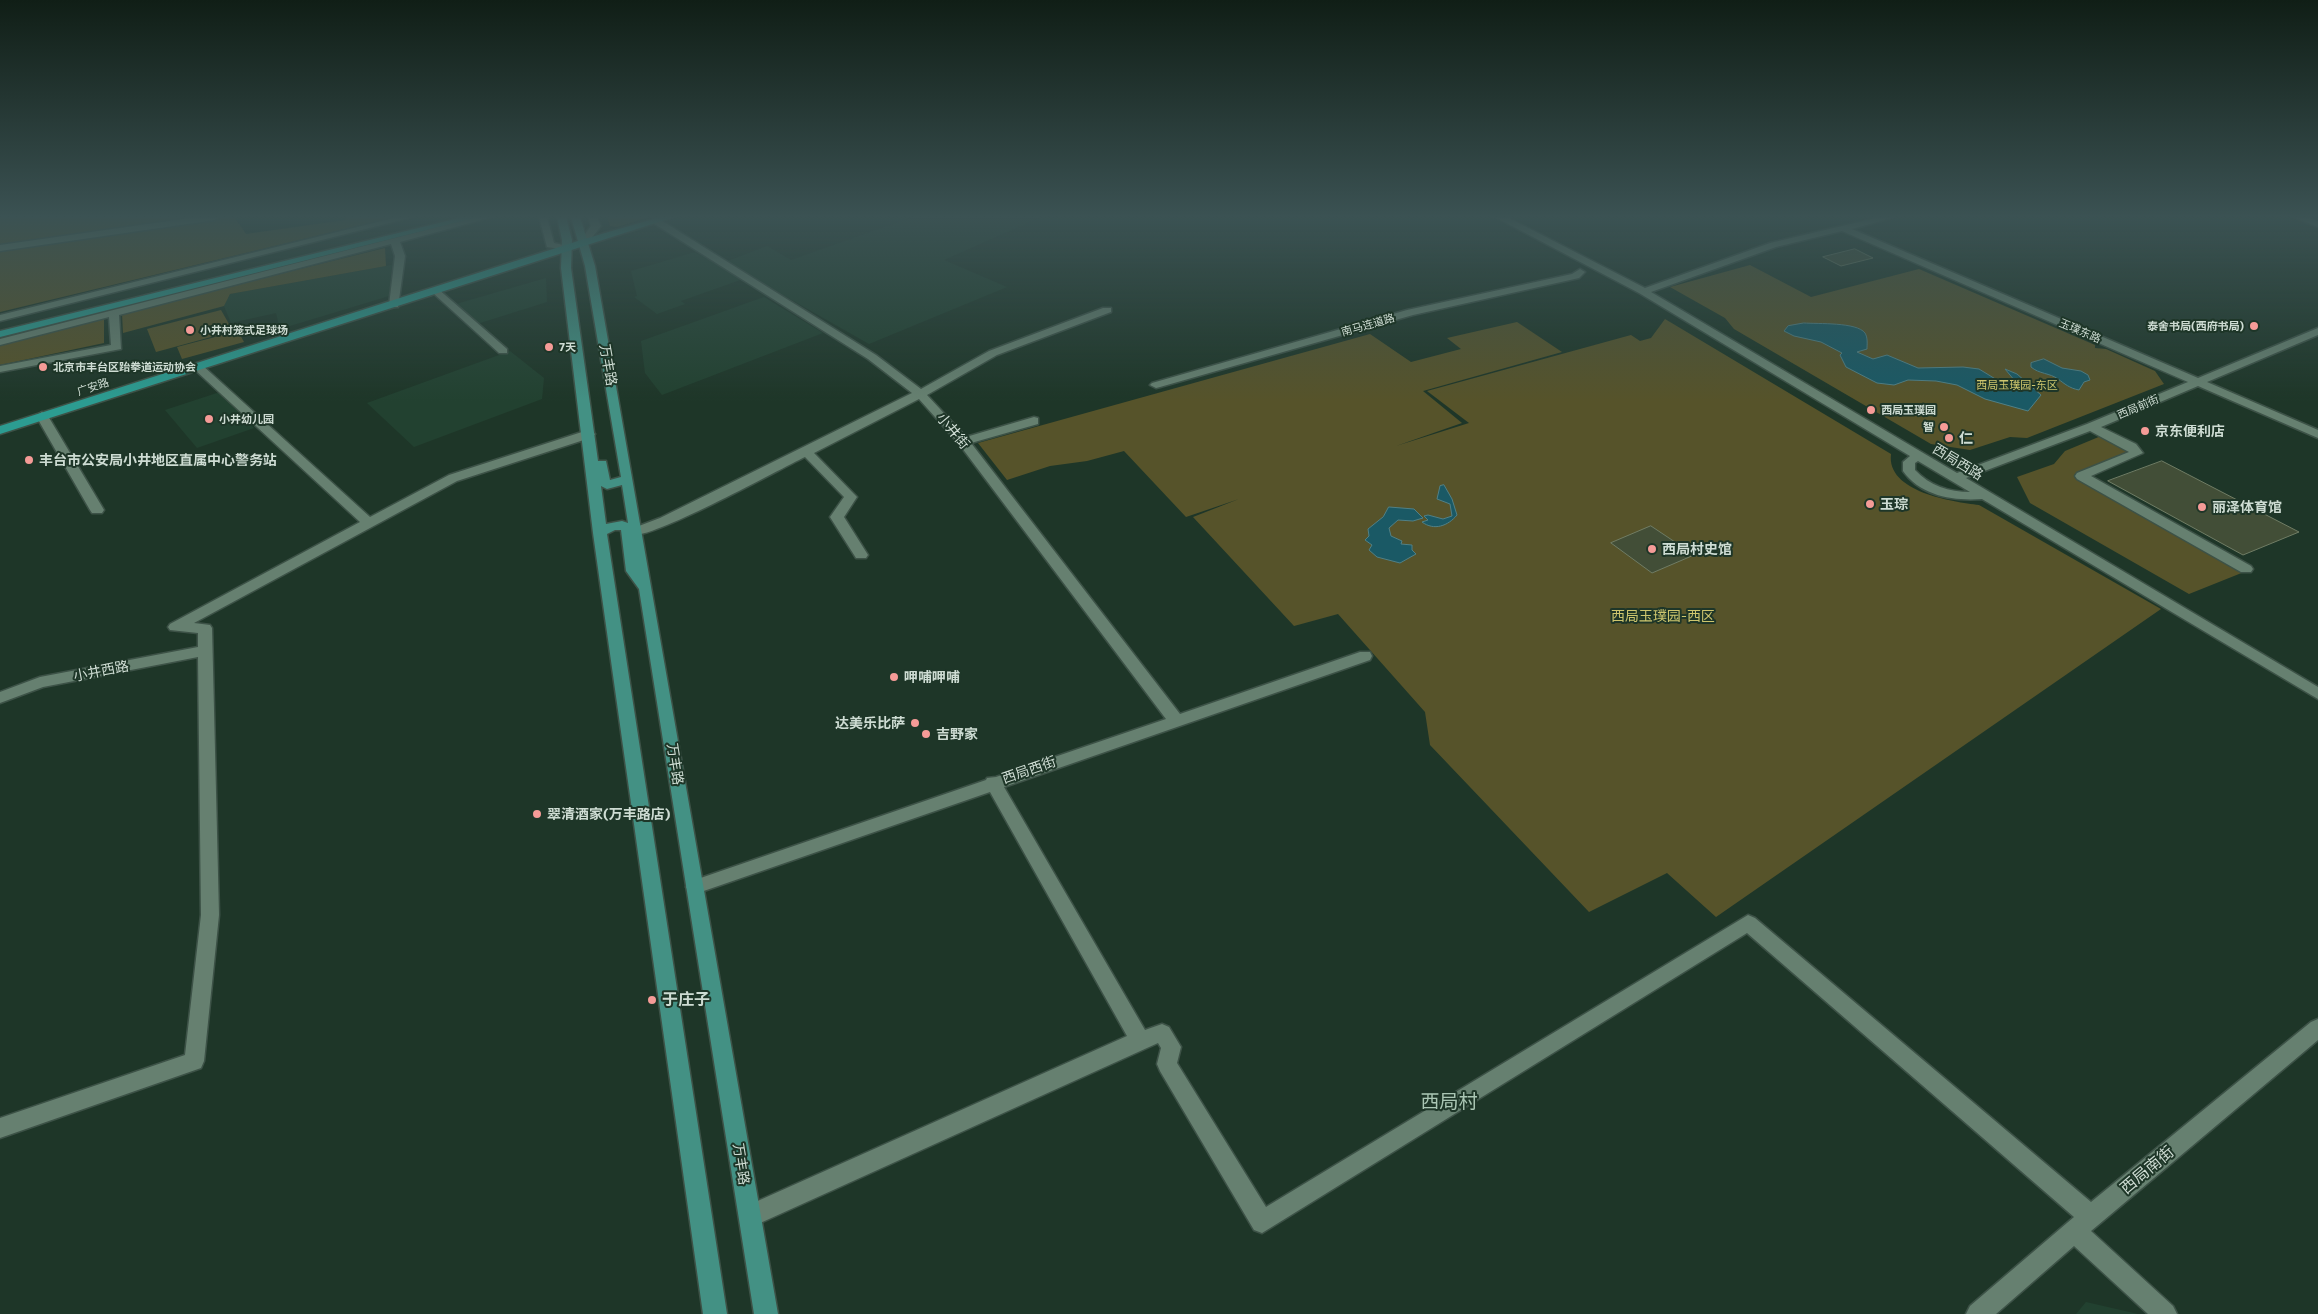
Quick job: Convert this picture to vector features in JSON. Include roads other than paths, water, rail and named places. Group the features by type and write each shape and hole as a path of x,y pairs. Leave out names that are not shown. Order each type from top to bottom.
{"highway":[{"path":"0,327 205,278"},
{"path":"0,334 219,278"},
{"name":"广安路","path":"0,430 475,278"},
{"path":"39,324 138,307"}],"main road":[{"name":"万丰路","path":"567,278 590,434 600,533 715,1314"},
{"name":"万丰路","path":"592,278 648,593 766,1314"},
{"path":"590,434 599,446 604,481 607,485 627,479"},
{"path":"600,533 612,526 622,525 627,529 633,571 648,593"}],"street":[{"path":"0,318 160,278"},
{"path":"0,342 249,278"},
{"path":"394,305 397,278"},
{"name":"小井街","path":"747,278 872,357 920,394 963,441 1176,720"},
{"name":"南马连道路","path":"1156,385 1411,312 1564,278"},
{"name":"西局西路","path":"1618,278 1643,291 1918,456 1960,476 1984,495 2318,694"},
{"name":"西局西路","path":"1628,278 1960,476 2318,684"},
{"path":"1649,289 1679,278"},
{"name":"玉璞东路","path":"1958,278 2318,434"},
{"path":"437,291 503,351"},
{"path":"636,532 665,522 806,452 920,394 993,353 1107,310"},
{"path":"0,369 117,347 114,313"},
{"name":"西局前街","path":"1960,476 2091,427 2318,331"},
{"path":"198,367 369,523"},
{"path":"42,416 97,510"},
{"path":"963,441 1034,421"},
{"path":"2091,427 2132,447 2137,453 2081,476 2246,569"},
{"path":"0,1128 194,1061 210,915 205,628 175,627 453,478 590,434"},
{"path":"806,452 851,497 837,517 861,555"},
{"path":"1918,456 1909,462 1909,471 1927,486 1952,495 1984,495"},
{"name":"小井西路","path":"0,698 40,682 205,651"},
{"name":"西局西街","path":"695,887 993,782 1365,656"},
{"path":"993,782 1140,1040"},
{"path":"750,1216 1140,1040 1162,1033 1171,1047 1167,1064 1262,1222 1748,923 2082,1224 2165,1314"},
{"name":"西局南街","path":"1978,1314 2082,1224 2318,1028"}],"water":[{"path":"1804,323 1846,325 1861,329 1866,335 1867,349 1857,352 1873,359 1887,355 1918,368 1963,367 1979,369 2002,383 2015,381 2005,369 2017,374 2041,395 2028,411 1985,399 1957,385 1936,381 1908,380 1894,385 1877,383 1846,367 1840,355 1842,353 1821,342 1794,336 1784,331 1788,326"},
{"path":"2044,359 2062,368 2081,371 2088,375 2090,380 2084,382 2079,390 2031,367 2031,363"},
{"path":"1444,485 1452,499 1457,515 1441,526 1427,525 1422,522 1428,520 1424,516 1428,515 1443,519 1452,516 1450,504 1437,499 1440,486"},
{"path":"1389,507 1414,509 1423,518 1413,521 1398,520 1389,528 1391,536 1402,541 1401,544 1412,545 1412,550 1416,554 1400,563 1377,557 1369,550 1372,545 1365,540 1369,536 1368,529 1383,517"}],"place":[{"name":"泰舍书局(西府书局)","path":"2254,326"},
{"name":"小井村笼式足球场","path":"190,330"},
{"name":"7天","path":"549,347"},
{"name":"北京市丰台区跆拳道运动协会","path":"43,367"},
{"name":"西局玉璞园","path":"1871,410"},
{"name":"小井幼儿园","path":"209,419"},
{"name":"智","path":"1944,427"},
{"name":"京东便利店","path":"2145,431"},
{"name":"仁","path":"1949,438"},
{"name":"丰台市公安局小井地区直属中心警务站","path":"29,460"},
{"name":"玉琮","path":"1870,504"},
{"name":"丽泽体育馆","path":"2202,507"},
{"name":"西局村史馆","path":"1652,549"},
{"name":"呷哺呷哺","path":"894,677"},
{"name":"达美乐比萨","path":"915,723"},
{"name":"吉野家","path":"926,734"},
{"name":"翠清酒家(万丰路店)","path":"537,814"},
{"name":"于庄子","path":"652,1000"}],"district":[{"name":"西局村","path":"1449,1102"}],"park label":[{"name":"西局玉璞园-东区","path":"2017,385"},
{"name":"西局玉璞园-西区","path":"1663,616"}]}
